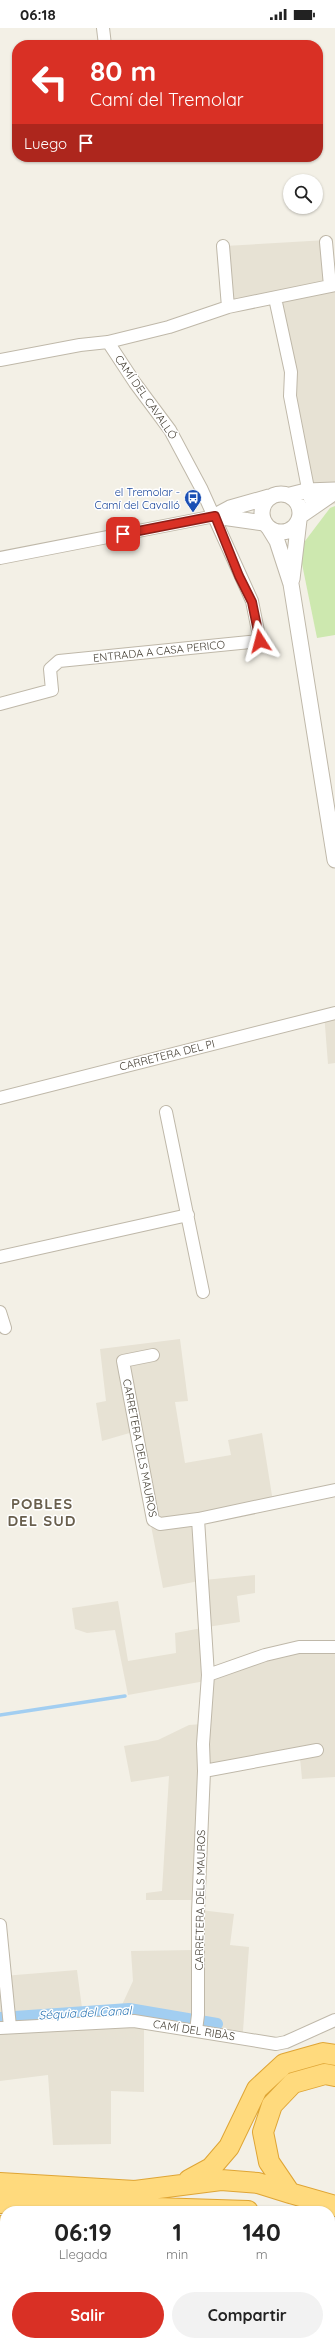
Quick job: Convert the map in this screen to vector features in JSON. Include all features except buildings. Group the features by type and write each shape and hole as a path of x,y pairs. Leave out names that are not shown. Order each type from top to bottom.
{"highway":[{"path":"176,2187 211,2168 229,2147 257,2089 284,2064 323,2053 335,2055"},
{"path":"290,2193 269,2162 263,2132 272,2105 293,2083 326,2074 335,2076"},
{"path":"0,2183 135,2191 176,2187 221,2180 258,2183 335,2206"},
{"path":"0,2203 93,2206"}],"street":[{"path":"103,28 104,40"},
{"path":"0,360 80,345 108,342 170,327 228,307 333,285 326,242"},
{"path":"223,246 228,307"},
{"path":"275,298 291,372 290,396 312,507"},
{"name":"CAMÍ DEL CAVALLÓ","path":"108,342 135,383 170,430 215,516"},
{"path":"0,558 215,516 230,508 276,494 290,495 308,488 335,491"},
{"path":"215,516 266,525 282,532 289,530 299,518 335,491"},
{"path":"290,495 300,506 292,584"},
{"path":"269,497 262,509 266,525 277,541 292,584 331,810 335,860"},
{"name":"ENTRADA A CASA PERICO","path":"0,704 52,690 50,669 59,661 260,641 252,602 239,576 215,516"},
{"name":"CARRETERA DEL PI","path":"0,1098 335,1013"},
{"path":"166,1112 203,1292"},
{"path":"0,1257 188,1215"},
{"path":"0,1312 5,1328"},
{"name":"CARRETERA DELS MAUROS","path":"153,1355 123,1361 153,1520 160,1524 198,1518 335,1490"},
{"name":"CARRETERA DELS MAUROS","path":"196,2030 198,2016 198,1913 204,1771 203,1744 208,1675 198,1518"},
{"path":"208,1675 265,1655 285,1650 335,1647"},
{"path":"204,1771 317,1750"},
{"path":"0,1925 10,2012 5,2028"},
{"name":"CAMÍ DEL RIBÀS","path":"5,2028 134,2021 276,2044 286,2042 335,2020"}],"shaded area":[{"path":"327,240 335,281 335,504 314,508 275,300 233,308 225,246"},
{"path":"335,1010 335,1063 328,1064 324,1013"},
{"path":"180,1339 188,1401 175,1402 185,1463 231,1455 228,1440 262,1433 273,1502 200,1517 204,1580 255,1575 255,1593 237,1596 240,1622 207,1627 210,1675 288,1648 335,1647 335,1777 302,1779 300,1758 207,1772 200,1910 234,1914 230,1945 249,1947 242,2045 144,2027 144,2092 111,2091 111,2144 53,2145 48,2075 0,2081 0,1952 3,1976 77,1970 82,2008 121,2007 133,1981 131,1951 194,1950 194,1900 146,1900 146,1893 162,1891 169,1776 131,1782 124,1746 158,1740 189,1725 202,1724 205,1681 128,1695 115,1630 87,1633 75,1629 72,1608 118,1601 128,1661 176,1653 175,1633 202,1628 199,1581 163,1588 133,1432 102,1441 96,1403 106,1401 100,1349"}],"green space":[{"path":"335,506 335,635 317,638 299,549 330,508"}],"waterway":[{"path":"0,1715 125,1696"},
{"name":"Séquia del Canal","path":"0,2018 129,2009 217,2024"}],"place":[{"name":"el Tremolar - Camí del Cavalló","path":"193,513"}],"district":[{"name":"POBLES DEL SUD","path":"42,1512"}],"route":[{"path":"123,534 215,516 239,576 252,602 258,624 260,641"}]}
